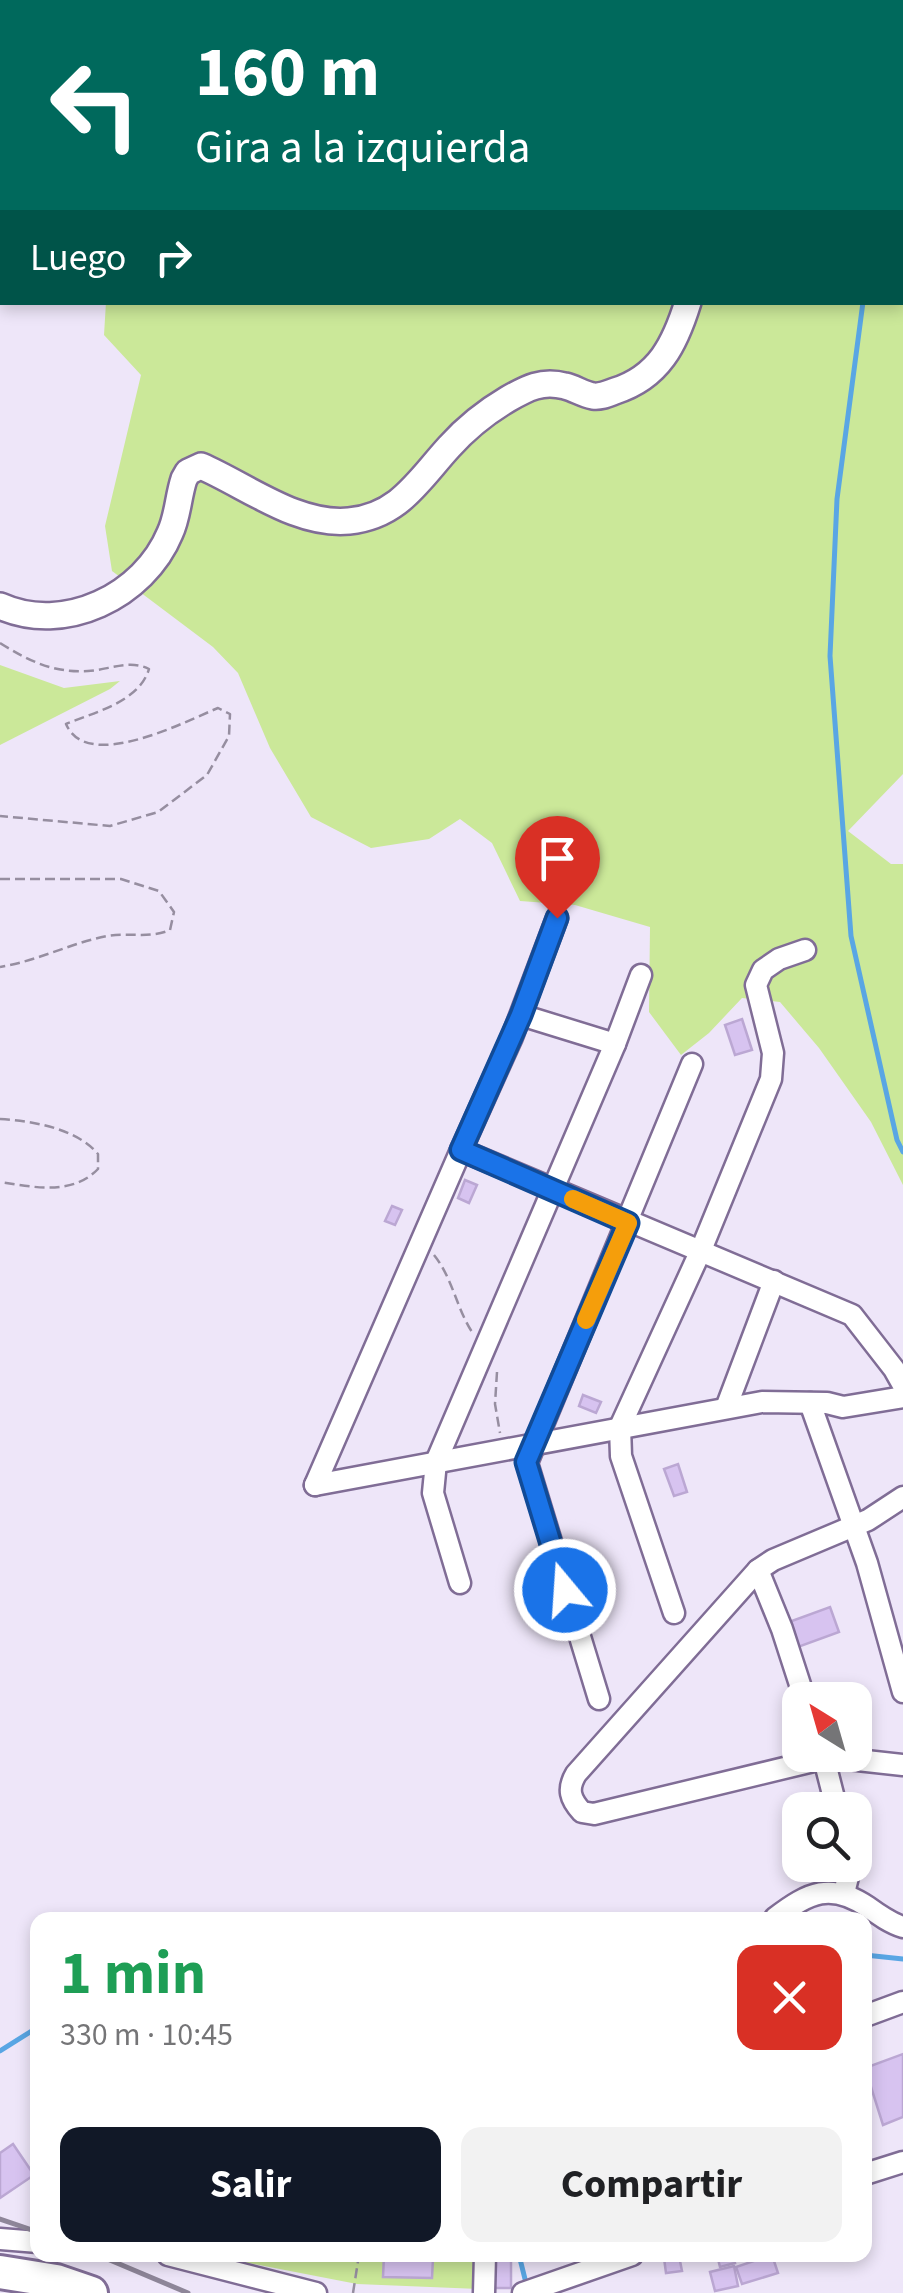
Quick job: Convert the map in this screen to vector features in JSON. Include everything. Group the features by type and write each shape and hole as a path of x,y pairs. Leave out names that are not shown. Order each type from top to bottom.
{"highway":[{"path":"0,2272 56,2281 91,2293"}],"street":[{"path":"0,606 13,612 52,617 91,609 118,593 140,577 170,536 184,480 188,472 201,466 304,516 344,522 388,511 414,492 449,446 477,420 539,383 566,386 598,397 628,387 652,371 663,362 687,305"},
{"path":"557,918 521,1015 315,1485 762,1402 810,1402 843,1408 903,1397"},
{"path":"674,1613 621,1456 620,1427 701,1250 771,1079 773,1053 756,985 763,970 779,958 805,950"},
{"path":"460,1583 433,1493 436,1462 554,1191 640,974"},
{"path":"521,1015 615,1044"},
{"path":"599,1699 526,1462 692,1064"},
{"path":"461,1150 852,1315 903,1386"},
{"path":"726,1408 774,1281"},
{"path":"810,1402 895,1630 903,1692"},
{"path":"782,1766 594,1814 582,1812 571,1796 570,1784 576,1774 758,1570 854,1526 903,1497"},
{"path":"758,1570 799,1682"},
{"path":"872,1762 903,1766"},
{"path":"844,1893 846,1882"},
{"path":"783,1912 795,1903 835,1890 903,1927"},
{"path":"872,2013 903,2002"},
{"path":"872,2172 903,2162"},
{"path":"0,2239 30,2241"},
{"path":"195,2262 316,2293"},
{"path":"484,2293 485,2262"},
{"path":"523,2293 612,2262"}],"path":[{"path":"0,643 51,670 88,672 137,664 149,670 145,683 124,699 66,724 71,736 90,746 143,739 218,708 230,714 228,736 206,775 158,812 110,826 0,816"},
{"path":"0,878 120,880 158,891 174,912 170,930 157,936 108,936 0,968"},
{"path":"0,1119 32,1121 89,1143 98,1154 98,1170 82,1182 47,1190 0,1182"},
{"path":"352,2293 358,2262"}],"green space":[{"path":"106,305 903,305 903,774 848,831 891,864 903,864 903,1185 871,1122 819,1048 780,1002 742,998 709,1033 681,1055 649,1012 650,927 575,905 520,901 492,843 460,819 429,839 371,848 311,817 270,748 238,673 213,647 112,571 105,526 141,375 104,335"},
{"path":"0,665 64,688 120,681 0,745"},
{"path":"243,2262 479,2262 479,2289 357,2284"}],"building":[{"path":"742,1019 752,1050 735,1055 725,1025"},
{"path":"465,1180 477,1185 469,1203 458,1198"},
{"path":"392,1206 402,1210 395,1225 385,1221"},
{"path":"583,1395 601,1402 596,1413 579,1406"},
{"path":"678,1464 687,1492 674,1496 664,1469"},
{"path":"830,1607 839,1632 798,1647 789,1622"},
{"path":"903,2054 903,2117 883,2125 872,2090 872,2065"},
{"path":"13,2144 30,2169 30,2178 0,2198 0,2153"},
{"path":"384,2262 433,2262 432,2278 383,2277"},
{"path":"489,2262 511,2262 511,2288 490,2288"},
{"path":"665,2262 680,2262 682,2271 666,2273"},
{"path":"751,2262 774,2262 778,2273 742,2284 736,2267"},
{"path":"734,2266 738,2286 715,2291 710,2272"}],"waterway":[{"path":"863,305 837,499 830,656 851,936 897,1140 903,1152"},
{"path":"872,1956 903,1959"},
{"path":"0,2051 30,2032"},
{"path":"521,2262 526,2283"}],"railway":[{"path":"0,2219 30,2229"},
{"path":"115,2262 188,2293"}],"slow traffic":[{"path":"573,1199 628,1223 586,1320"}],"route":[{"path":"557,918 521,1015 461,1150 628,1223 526,1462 565,1590"}]}
